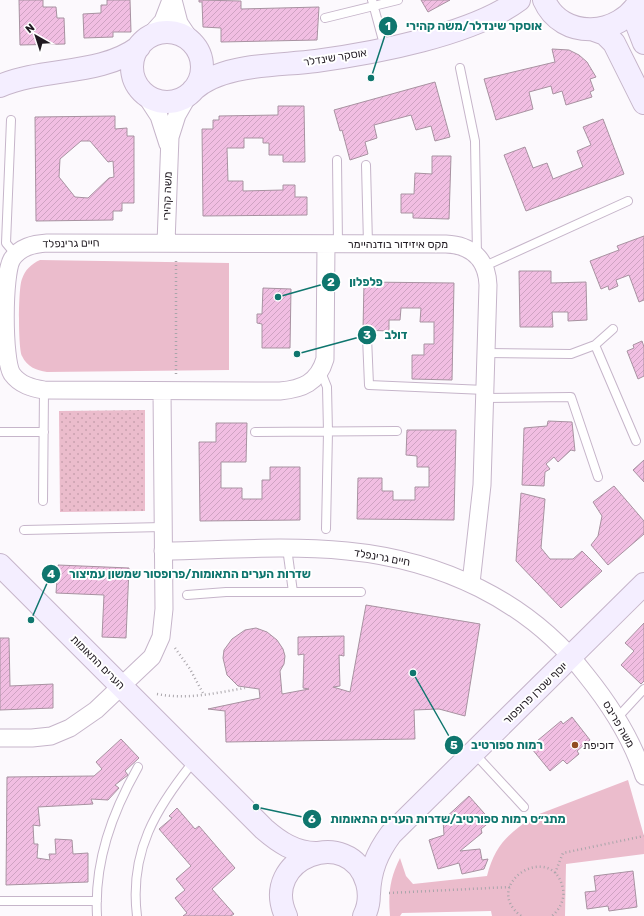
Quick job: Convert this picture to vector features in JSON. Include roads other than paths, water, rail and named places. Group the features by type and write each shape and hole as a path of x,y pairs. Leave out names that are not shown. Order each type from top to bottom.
{"street":[{"path":"78,68 118,77 130,82 153,99 164,102 180,100 191,92 199,81 202,65 200,55 179,23 172,0"},
{"path":"142,91 135,79 133,69 134,58 142,44 163,21 172,0"},
{"name":"אוסקר שינדלר","path":"191,92 212,77 244,69 317,61 385,49 442,34 492,16 519,0"},
{"path":"594,30 603,29 618,23 626,18 639,2"},
{"path":"639,2 637,25 644,43"},
{"name":"אוסקר שינדלר","path":"492,16 530,12 550,8 578,28 594,30"},
{"path":"594,30 605,34 614,43 644,103"},
{"path":"0,86 38,75 116,59 155,35 166,32 177,34 192,43"},
{"name":"אוסקר שינדלר","path":"192,43 217,61 244,69"},
{"name":"משה קהירי","path":"142,91 159,116 169,148"},
{"name":"משה קהירי","path":"171,243 169,148 173,126 179,110 191,92"},
{"name":"חיים גרינפלד","path":"16,255 25,248 38,243 332,244"},
{"path":"16,255 10,265 7,276 6,348 8,364 17,380 27,386 44,390 288,391 308,384 320,372 326,352 332,244"},
{"name":"מקס איזידור בודנהיימר","path":"332,244 453,245 467,248 481,261"},
{"path":"471,583 482,486 485,394 488,285 481,261"},
{"path":"0,738 42,738 60,733 91,713 152,657 158,644 162,629 163,527 168,391"},
{"name":"חיים גרינפלד","path":"163,552 287,548 347,550 384,556 436,569 471,583 520,610 546,631 572,656"},
{"name":"הערים התאומות","path":"0,565 264,829"},
{"name":"יוסף שטרן פרופסור","path":"391,834 644,584"},
{"name":"משה פריבס","path":"572,656 610,705 638,758 644,776"},
{"path":"264,829 292,848 302,852 347,854 359,852 391,834"},
{"path":"264,829 279,862 282,904"},
{"path":"367,908 370,876 373,864 391,834"},
{"path":"282,904 288,873 297,862 326,853 349,859 359,868 366,881 367,908"}],"lane":[{"path":"325,18 372,3 398,0"},
{"path":"372,3 385,49"},
{"path":"460,68 475,141 481,261 628,201"},
{"path":"11,120 6,243 16,255"},
{"path":"332,244 337,160"},
{"path":"366,165 368,244"},
{"path":"486,353 571,354 595,345 612,329"},
{"path":"367,337 369,386 485,394 571,397 598,477"},
{"path":"595,345 636,441"},
{"path":"320,372 327,387 328,432 326,529"},
{"path":"43,501 44,390"},
{"path":"255,432 397,431"},
{"path":"0,432 44,432"},
{"path":"24,530 163,527"},
{"path":"287,548 293,592"},
{"path":"187,595 226,592 361,592"},
{"path":"617,718 644,690"},
{"path":"474,753 524,806"},
{"path":"137,916 136,880 139,858 145,837 166,798 195,760"},
{"path":"97,916 101,858 107,835 115,812 138,767"},
{"path":"0,901 97,901"}],"place":[{"name":"אוסקר שינדלר/משה קהירי","path":"371,78"},
{"name":"פלפלון","path":"278,297"},
{"name":"דולב","path":"297,354"},
{"name":"שדרות הערים התאומות/פרופסור שמשון עמיצור","path":"31,620"},
{"name":"רמות ספורטיב","path":"413,673"},
{"name":"דוכיפת","path":"575,745"},
{"name":"מתנ״ס רמות ספורטיב/שדרות הערים התאומות","path":"256,807"}]}
